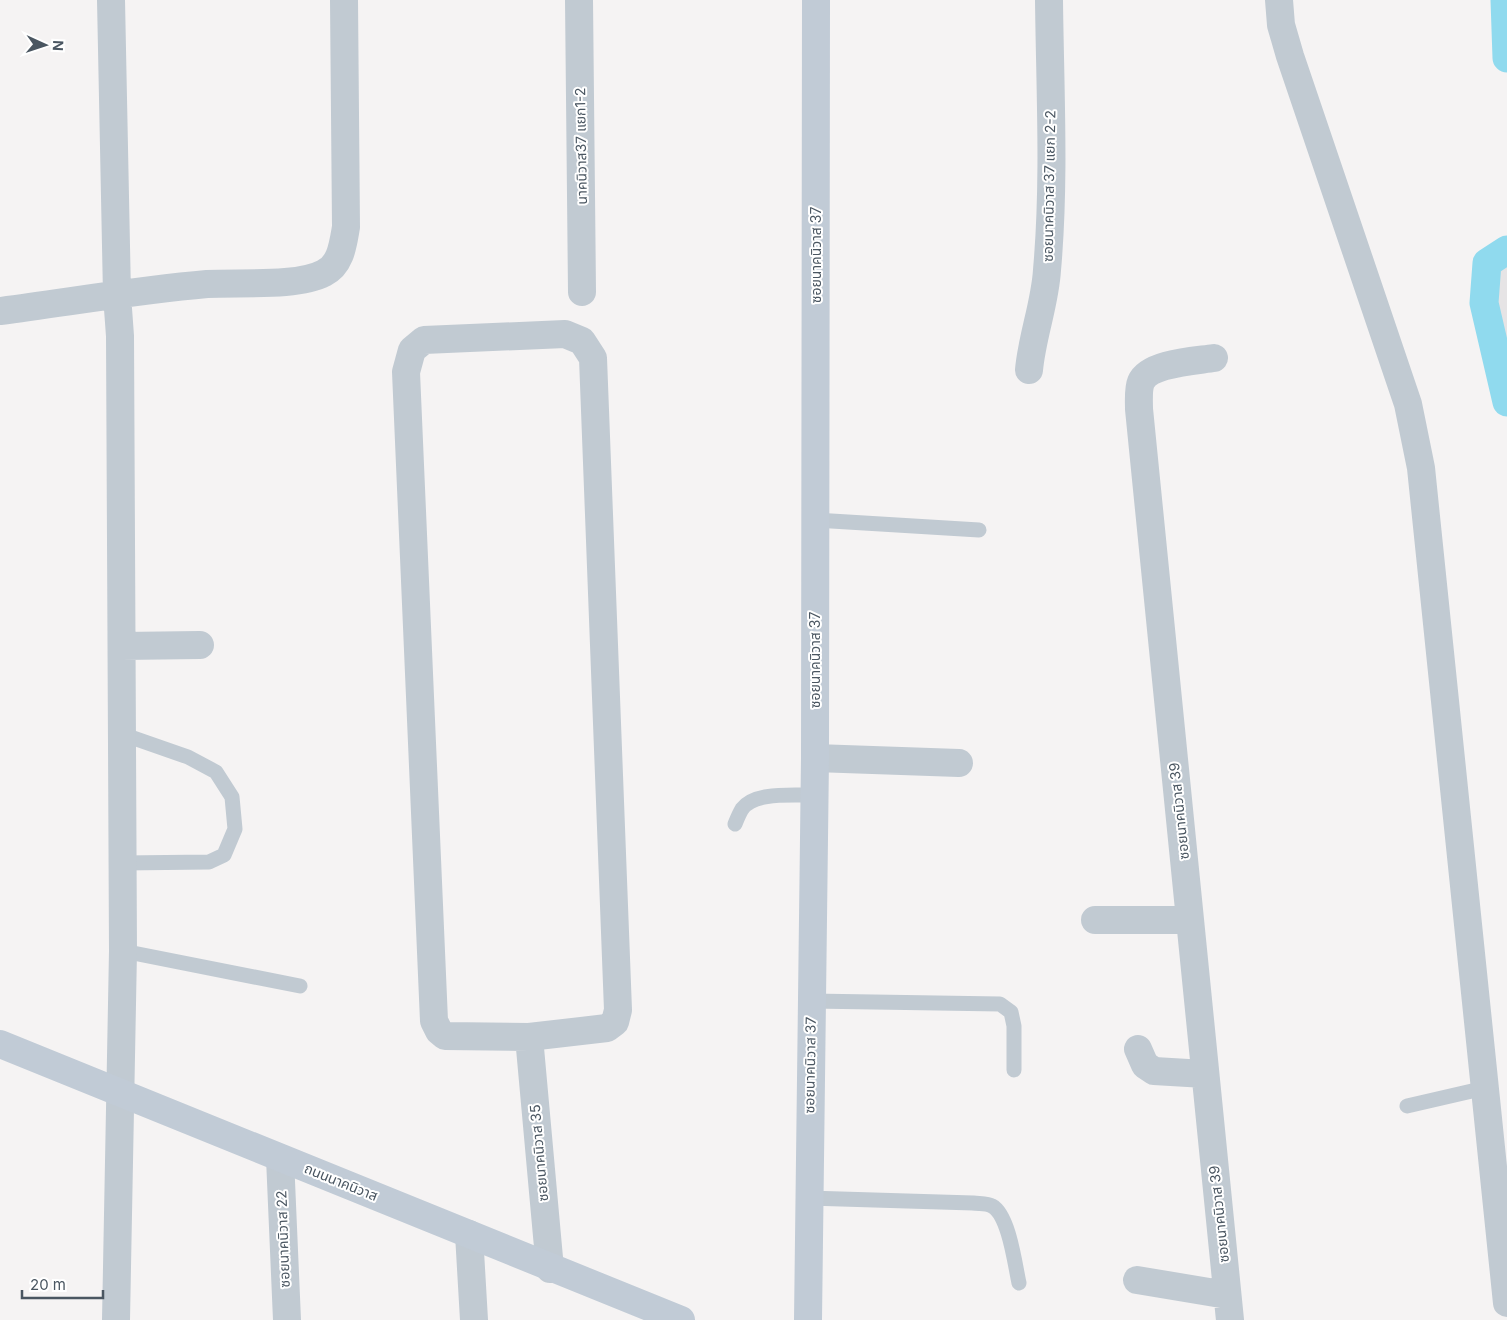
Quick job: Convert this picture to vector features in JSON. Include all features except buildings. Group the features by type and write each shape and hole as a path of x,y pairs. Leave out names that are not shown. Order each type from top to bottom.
{"street":[{"path":"111,0 117,295 120,336 123,862 116,1320"},
{"path":"0,311 207,284 309,279 326,272 335,263 343,249 346,227 344,0"},
{"name":"นาคนิวาส37 แยก1-2","path":"579,0 582,292"},
{"name":"ซอยนาคนิวาส 37","path":"808,1320 808,1198 815,758 816,0"},
{"name":"ซอยนาคนิวาส 37 แยก 2-2","path":"1029,370 1031,344 1044,298 1050,228 1049,0"},
{"path":"1279,0 1281,25 1290,56 1415,429 1421,468 1507,1303"},
{"path":"565,334 582,341 593,358 618,1010 615,1022 607,1028 529,1036 445,1036 439,1031 434,1021 406,372 412,350 424,340 565,334"},
{"name":"ซอยนาคนิวาส 39","path":"1214,358 1155,368 1146,373 1140,383 1139,409 1229,1307"},
{"path":"122,646 200,645"},
{"path":"815,758 959,763"},
{"path":"1095,920 1190,920"},
{"name":"ซอยนาคนิวาส 35","path":"529,1036 550,1269"},
{"name":"ถนนนาคนิวาส","path":"0,1044 470,1234 669,1318"},
{"path":"1138,1049 1145,1065 1154,1072 1205,1074"},
{"name":"ซอยนาคนิวาส 22","path":"280,1158 287,1320"},
{"path":"470,1234 474,1320"},
{"path":"1138,1280 1229,1307"}],"lane":[{"path":"815,520 979,530"},
{"path":"122,734 188,757 216,772 232,796 235,829 224,854 209,862 123,862"},
{"path":"735,824 743,808 753,800 768,797 814,795"},
{"path":"123,951 300,986"},
{"path":"812,1001 1000,1004 1011,1012 1013,1019 1014,1070"},
{"path":"1407,1106 1484,1088"},
{"path":"808,1198 973,1203 991,1206 998,1211 1006,1226 1019,1284"}],"shaded area":[{"path":"1507,263 1507,374 1496,326 1492,280 1503,264"}],"waterway":[{"path":"1505,0 1507,58"},
{"path":"1507,250 1487,263 1484,303 1507,402"}]}
